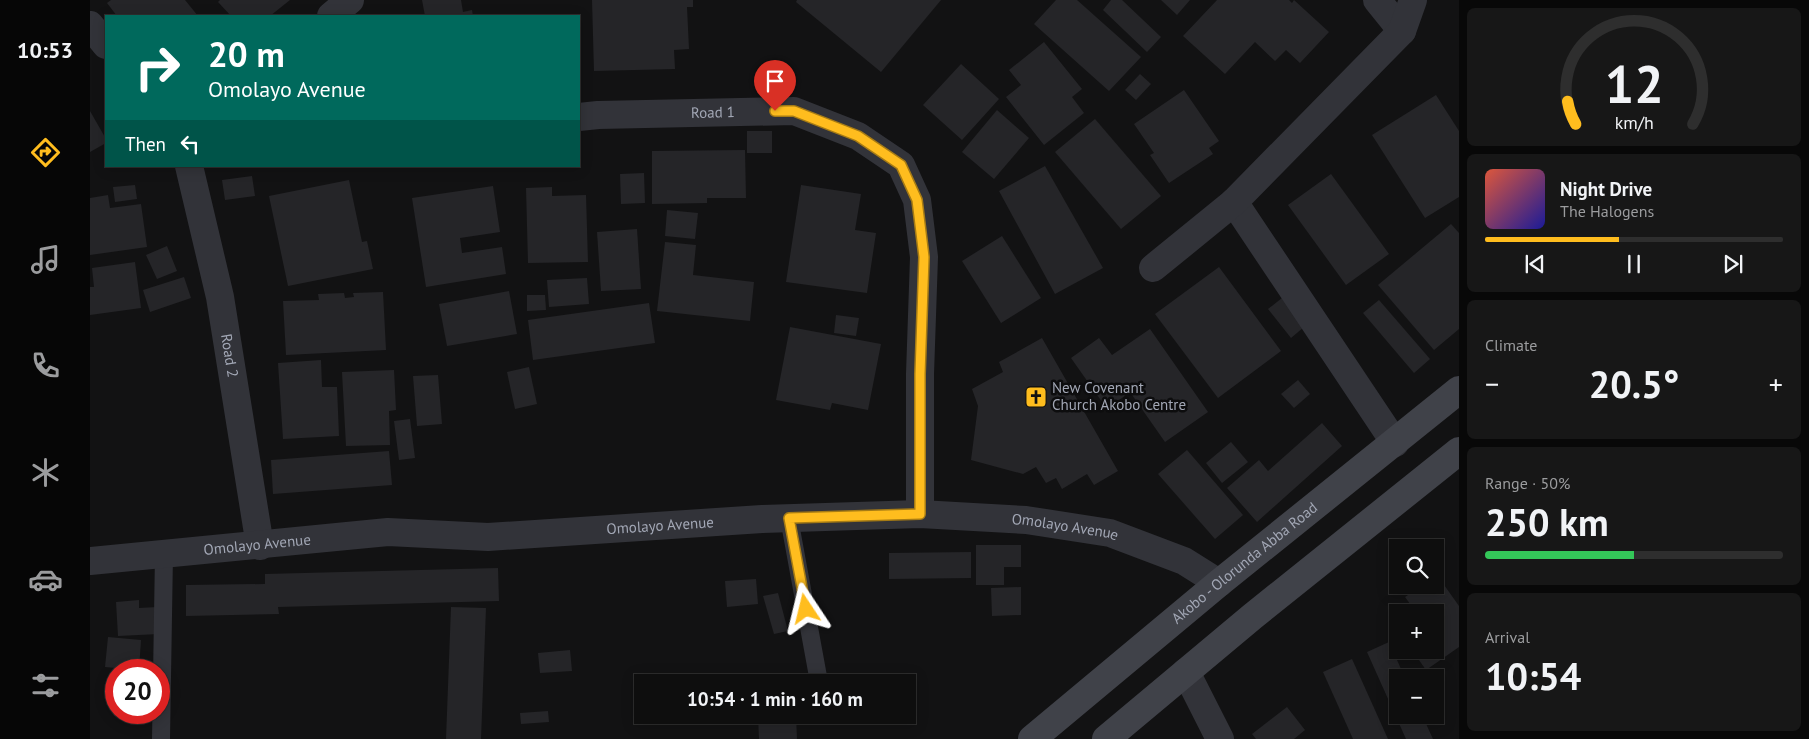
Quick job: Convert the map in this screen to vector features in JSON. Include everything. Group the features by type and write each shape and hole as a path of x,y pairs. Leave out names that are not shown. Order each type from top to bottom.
{"main road":[{"name":"Akobo - Olorunda Abba Road","path":"1032,739 1219,583 1459,390"},
{"path":"1106,739 1459,451"}],"street":[{"path":"332,15 350,0"},
{"path":"1377,0 1402,31"},
{"path":"1153,268 1234,202 1402,31 1413,0"},
{"path":"90,24 105,44"},
{"name":"Road 1","path":"580,117 794,111 858,136 901,165 917,200 924,257 920,374 920,514"},
{"name":"Road 2","path":"189,167 220,297 260,546"},
{"path":"1234,202 1395,443"},
{"name":"Omolayo Avenue","path":"90,562 388,532 488,537 789,518 920,514 1026,520 1110,533 1184,561 1219,583"},
{"path":"1186,672 1220,739"}],"lane":[{"path":"789,518 818,674"},
{"path":"161,739 164,554"}],"building":[{"path":"111,0 185,0 197,15 116,15 107,3"},
{"path":"220,0 290,0 271,15 230,15 218,2"},
{"path":"422,0 461,0 463,12 472,10 473,15 425,15"},
{"path":"592,0 693,0 693,7 687,7 689,49 674,50 675,69 594,71"},
{"path":"797,0 941,0 881,72 796,2"},
{"path":"1056,0 1077,0 1141,57 1109,91 1034,24"},
{"path":"1111,0 1122,0 1161,37 1147,52 1103,10"},
{"path":"1161,0 1190,0 1177,15"},
{"path":"1217,0 1289,0 1292,3 1294,0 1329,32 1300,63 1286,50 1275,61 1255,42 1225,74 1183,36"},
{"path":"1044,42 1082,89 1072,97 1084,113 1044,145 1006,97 1021,85 1009,70"},
{"path":"961,64 999,99 962,140 923,105"},
{"path":"1140,74 1151,84 1136,100 1125,90"},
{"path":"1184,90 1219,141 1209,148 1213,154 1169,183 1150,155 1154,153 1134,124"},
{"path":"1436,95 1459,131 1459,197 1425,218 1372,135"},
{"path":"997,110 1029,138 994,179 962,152"},
{"path":"90,111 105,137 105,144 90,152"},
{"path":"1095,119 1161,196 1121,229 1055,152"},
{"path":"747,131 772,131 772,153 747,153"},
{"path":"745,150 746,198 707,198 707,203 652,204 652,151"},
{"path":"1045,166 1103,268 1055,294 999,191"},
{"path":"644,173 645,203 621,204 620,174"},
{"path":"1331,174 1389,254 1346,285 1288,205"},
{"path":"252,176 255,196 225,200 222,180"},
{"path":"349,180 362,242 367,241 373,269 288,286 269,196"},
{"path":"135,185 137,199 115,202 113,187"},
{"path":"801,185 861,194 855,230 876,233 867,293 786,282"},
{"path":"493,186 500,232 460,238 462,253 502,247 506,274 426,287 412,198"},
{"path":"552,187 552,196 586,195 588,262 528,263 526,188"},
{"path":"108,195 110,208 141,204 147,247 90,255 90,198"},
{"path":"667,210 698,213 695,239 665,236"},
{"path":"1451,224 1459,233 1459,329 1434,350 1378,285"},
{"path":"637,229 641,289 601,291 597,232"},
{"path":"1002,236 1041,298 1001,323 962,261"},
{"path":"665,242 696,245 693,275 754,282 750,321 657,311"},
{"path":"167,246 177,271 157,279 146,255"},
{"path":"135,262 141,308 90,315 90,287 94,287 92,268"},
{"path":"1219,267 1281,351 1218,398 1155,314"},
{"path":"184,277 191,298 150,312 143,290"},
{"path":"587,278 589,304 549,307 547,280"},
{"path":"509,291 517,334 447,346 439,304"},
{"path":"383,292 386,350 286,355 283,301 319,300 318,294 344,293 345,298 354,297 353,293"},
{"path":"527,295 545,295 546,310 527,311"},
{"path":"1282,298 1304,327 1291,338 1268,309"},
{"path":"1379,300 1430,359 1414,373 1363,313"},
{"path":"649,303 655,343 533,360 528,320"},
{"path":"836,315 859,318 856,336 834,333"},
{"path":"790,327 881,344 868,410 832,403 830,410 776,400"},
{"path":"1150,329 1208,412 1165,442 1130,392 1107,409 1071,358 1099,338 1112,355"},
{"path":"1042,338 1118,471 1094,485 1087,474 1062,489 1056,478 1046,483 1036,467 1023,474 971,460 978,406 972,389 1003,372 999,362"},
{"path":"321,360 322,387 337,387 339,436 283,439 278,363"},
{"path":"529,367 537,404 515,409 507,372"},
{"path":"394,370 396,410 389,411 390,445 346,446 342,372"},
{"path":"438,375 442,424 417,426 413,376"},
{"path":"1298,380 1310,394 1294,408 1281,394"},
{"path":"410,419 415,458 399,460 394,421"},
{"path":"1322,423 1342,446 1257,522 1227,488 1259,460 1268,471"},
{"path":"1231,442 1248,462 1222,483 1206,463"},
{"path":"1187,450 1243,515 1215,539 1158,474"},
{"path":"389,451 392,485 273,494 271,460"},
{"path":"976,545 1021,545 1021,567 1004,567 1004,585 976,585"},
{"path":"971,552 971,578 889,579 889,553"},
{"path":"498,568 499,601 278,607 279,614 186,616 186,585 265,584 265,574"},
{"path":"756,579 758,604 727,607 725,581"},
{"path":"1444,585 1459,606 1459,647 1444,657 1444,604 1410,604 1405,597 1410,594 1444,594"},
{"path":"1021,587 1021,615 992,616 991,588"},
{"path":"778,593 788,631 774,634 763,596"},
{"path":"139,600 139,608 157,607 159,634 118,636 116,602"},
{"path":"451,607 486,608 481,739 446,739"},
{"path":"108,637 141,640 140,659 106,659"},
{"path":"1389,642 1389,659 1397,659 1401,669 1389,669 1389,701 1367,652"},
{"path":"570,650 572,671 540,673 538,653"},
{"path":"1352,659 1388,739 1353,739 1323,672"},
{"path":"1418,659 1442,659 1427,669 1425,669"},
{"path":"1287,707 1305,730 1294,739 1256,739 1252,734"},
{"path":"548,711 549,722 521,724 520,713"},
{"path":"758,724 796,724 797,739 759,739"},
{"path":"1399,724 1426,724 1433,739 1406,739"}],"place":[{"name":"New Covenant Church Akobo Centre","path":"1036,397"}],"route":[{"path":"775,111 794,111 858,136 901,165 917,200 924,257 920,374 920,514 789,518 806,609"}]}
